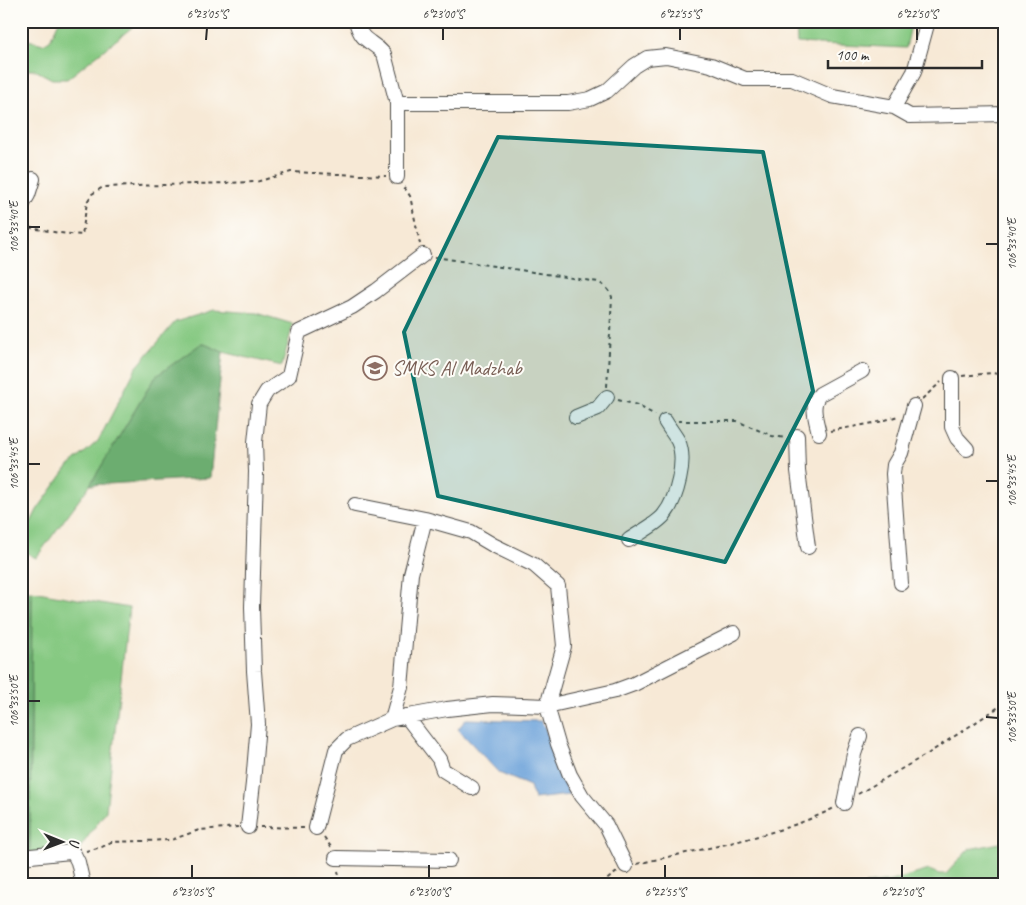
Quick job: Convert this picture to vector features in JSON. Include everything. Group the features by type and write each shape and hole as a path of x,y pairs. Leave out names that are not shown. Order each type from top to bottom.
{"street":[{"path":"356,21 364,39 380,49 384,54 397,103 397,177"},
{"path":"894,107 914,72 928,21"},
{"path":"397,103 568,103 590,99 607,91 634,66 647,58 666,56 710,65 746,79 792,79 832,96 894,107 910,116 1005,114"},
{"path":"21,207 28,195 33,179"},
{"path":"248,827 258,724 252,607 256,472 255,442 259,404 267,391 289,376 299,332 352,307 423,255"},
{"path":"818,433 814,408 817,397 862,371"},
{"path":"952,378 952,427 957,438 967,449"},
{"path":"576,417 598,408 607,397"},
{"path":"901,583 893,474 894,465 901,453 914,406"},
{"path":"629,540 664,516 674,497 682,459 679,442 665,421"},
{"path":"797,436 798,471 808,547"},
{"path":"356,506 425,519 471,532 534,565 558,586 564,646 547,706 558,744 570,775 582,796 606,826 626,866"},
{"path":"392,719 401,687 410,574 425,519"},
{"path":"316,828 336,750 347,739 392,719 406,716 494,704 547,706 615,691 634,684 734,633"},
{"path":"406,716 439,759 443,770 472,788"},
{"path":"844,803 854,754 860,736"},
{"path":"21,857 70,852 74,854 78,862 83,884"},
{"path":"336,858 449,860"}],"path":[{"path":"21,226 82,235 87,202 92,194 103,187 256,182 291,172 397,177 410,196 423,255 598,282 605,286 612,297 607,397"},
{"path":"601,884 626,866 761,835 818,816 844,803 929,753 1005,703"},
{"path":"74,854 102,847 112,842 171,840 199,830 248,827 316,828 330,843 336,858 341,884"}],"highlighted area":[{"path":"498,137 763,152 813,391 725,562 438,496 404,332"}],"green space":[{"path":"59,21 140,21 67,79 52,79 35,70 21,70 21,38 43,44 50,40"},
{"path":"796,21 912,21 906,48 797,43"},
{"path":"214,310 256,313 293,324 282,366 223,352 202,343 155,377 90,485 36,558 21,550 21,542 37,510 67,468 98,441 136,368 175,322"},
{"path":"202,343 223,352 210,478 90,485 155,377"},
{"path":"21,591 32,591 30,852 21,851"},
{"path":"32,591 129,608 106,811 70,862 30,852"},
{"path":"1005,842 1005,884 865,884 892,881 929,870 939,874 946,874 969,849"}],"water":[{"path":"466,719 541,721 569,795 534,799 530,786 499,773 458,729"}],"place":[{"name":"SMKS Al Madzhab","path":"375,368"}]}
